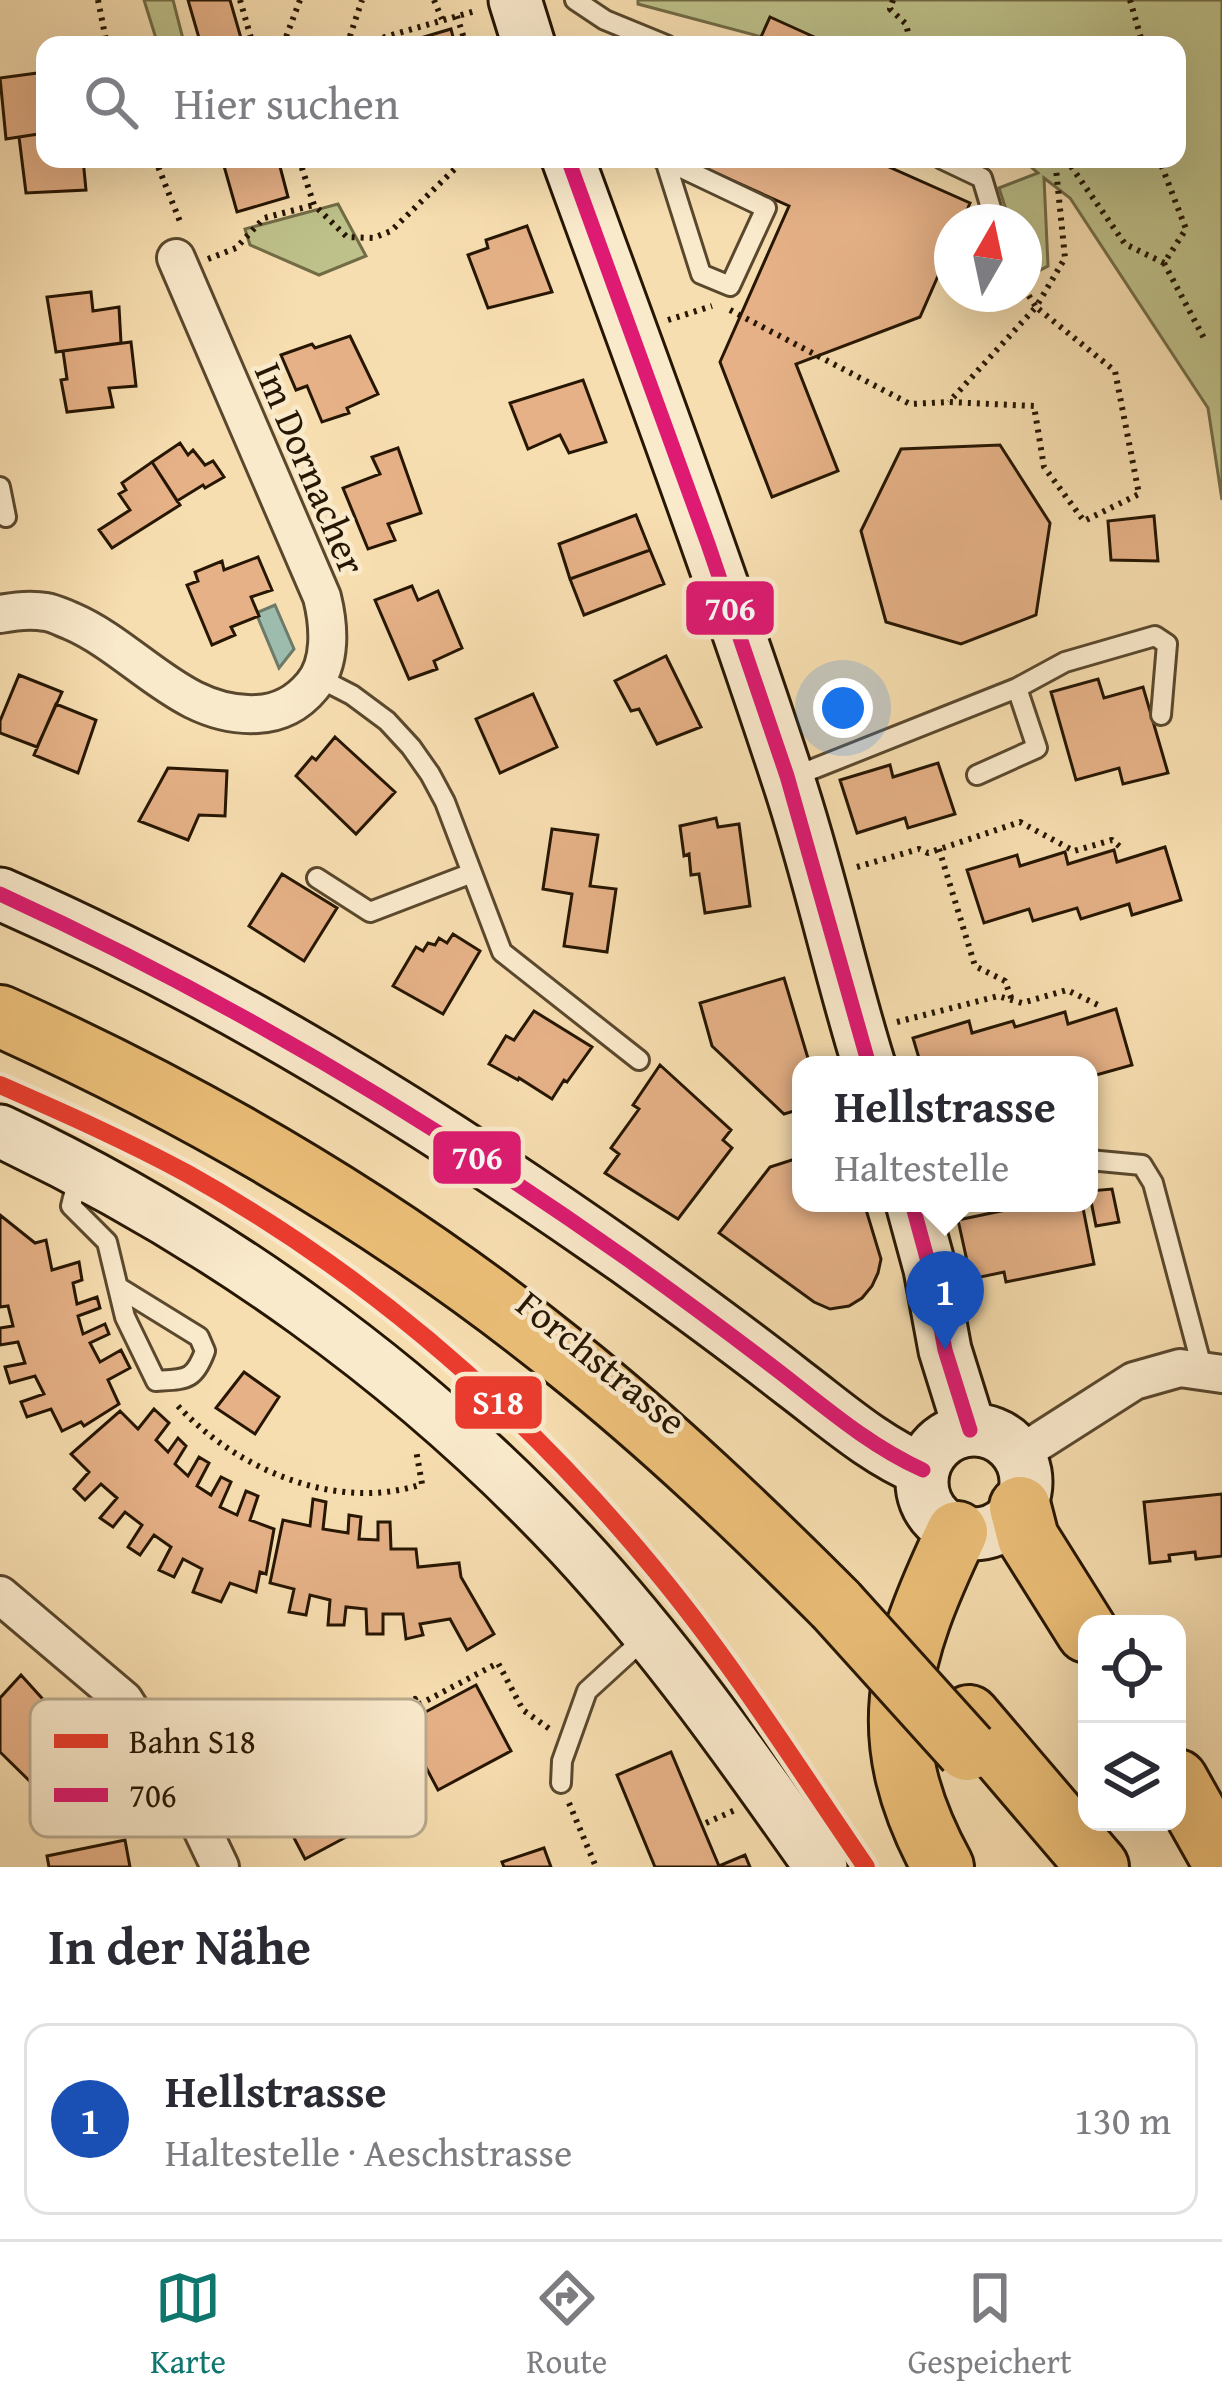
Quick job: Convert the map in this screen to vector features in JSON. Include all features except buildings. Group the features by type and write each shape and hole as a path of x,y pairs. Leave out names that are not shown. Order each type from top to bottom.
{"highway":[{"name":"Forchstrasse","path":"0,991 230,1104 383,1198 483,1266 640,1390 739,1476 968,1733 1098,1867"},
{"name":"Forchstrasse","path":"0,1016 157,1092 251,1144 467,1284 566,1358 838,1590"},
{"path":"1019,1481 1028,1538 1078,1618"},
{"path":"943,1867 911,1801 898,1714 904,1666 957,1532"},
{"name":"Forchstrasse","path":"968,1733 1067,1867"},
{"path":"1186,1796 1222,1860"}],"main road":[{"path":"496,5 522,36"},
{"path":"571,168 722,579 820,879 864,1048"},
{"path":"0,895 142,961 385,1096 507,1174 877,1445 922,1470"},
{"path":"0,1131 80,1169 227,1256 304,1308 451,1427 542,1515 648,1634 727,1732 821,1867"},
{"path":"914,1212 945,1350 970,1430"},
{"path":"970,1430 992,1433 1012,1446 1019,1481 998,1529 978,1535 945,1526 922,1496 922,1470 935,1447 970,1430"}],"street":[{"name":"Im Dornacher","path":"192,258 322,597 328,630 319,678"},
{"path":"0,614 49,612 80,625 112,642 182,694 234,715 285,708 319,678"},
{"path":"1019,1481 1134,1381 1180,1368 1213,1372"},
{"path":"0,1595 123,1699"},
{"path":"206,1837 220,1867"}],"lane":[{"path":"575,0 605,20 644,36"},
{"path":"667,168 701,274 730,286 766,208 681,168"},
{"path":"961,168 982,178 990,204"},
{"path":"0,487 6,517"},
{"path":"788,778 1017,688 1065,662 1155,636 1167,644 1161,715"},
{"path":"319,678 387,721 411,747 445,802 502,952 639,1060"},
{"path":"977,775 1037,748 1017,688"},
{"path":"317,878 370,912 472,873"},
{"path":"1098,1161 1142,1165 1153,1184 1213,1372"},
{"path":"80,1169 71,1206 107,1242 125,1317 156,1381 187,1378 199,1368 206,1351 199,1337 118,1287"},
{"path":"561,1783 568,1742 592,1694 648,1634"}],"path":[{"path":"98,0 105,36"},
{"path":"240,0 250,36"},
{"path":"287,36 301,0"},
{"path":"354,36 362,0"},
{"path":"434,0 442,20"},
{"path":"893,0 890,9 906,24 909,36"},
{"path":"1130,0 1140,36"},
{"path":"379,36 496,5"},
{"path":"457,16 463,36"},
{"path":"159,168 192,258 236,248 263,218 314,205"},
{"path":"302,168 314,205 347,238 373,238 391,231 456,168"},
{"path":"1042,298 1065,258 1055,168"},
{"path":"1072,168 1125,244 1164,263 1206,342"},
{"path":"1162,168 1186,229 1164,263"},
{"path":"683,314 718,304 910,404 1034,406 1044,466 1084,521 1139,494 1115,371 1041,312"},
{"path":"949,402 1032,312"},
{"path":"820,879 919,849 928,853 1020,822 1074,851 1112,840 1124,850"},
{"path":"939,849 976,966 1005,980 1012,1000"},
{"path":"864,1048 998,996 1022,1003 1067,990 1100,1009"},
{"path":"156,1381 195,1424 248,1462 320,1489 385,1493 422,1484 404,1387"},
{"path":"426,1701 498,1663 523,1711 568,1742"},
{"path":"561,1783 596,1867"}],"green space":[{"path":"144,0 173,0 182,36 155,36"},
{"path":"638,0 1222,0 1222,500 1208,408 1070,198 1044,178 1048,266 1042,269 1042,204 1004,204 999,188 1038,173 1032,168 1186,168 1186,36 758,36 638,4"},
{"path":"338,204 366,256 319,275 250,245 245,229"}],"shaded area":[{"path":"275,605 294,649 279,668 256,613"}],"rail line":[{"name":"S18","path":"0,1085 142,1150 255,1214 381,1302 498,1402 606,1512 684,1606 866,1867"}],"transit line":[{"name":"706","path":"571,168 787,776 866,1056"},
{"name":"706","path":"0,894 243,1017 477,1157 627,1259 867,1438 923,1470"},
{"name":"706","path":"914,1212 945,1350 970,1430"}],"place":[{"name":"Hellstrasse","path":"945,1350"}]}
